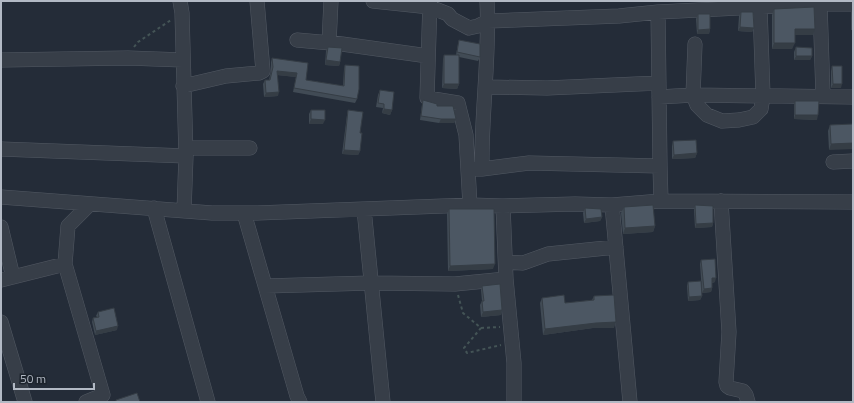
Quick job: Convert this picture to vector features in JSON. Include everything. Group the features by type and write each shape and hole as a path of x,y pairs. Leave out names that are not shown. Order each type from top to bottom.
{"street":[{"path":"183,86 226,76 259,73 263,71 257,1"},
{"path":"329,43 331,1"},
{"path":"373,1 430,4 448,14 452,19 469,28 478,26 488,21 619,16 722,5 760,7 853,4"},
{"path":"470,205 475,169 482,147 486,87 488,21 487,1"},
{"path":"430,4 427,98 458,103 475,169"},
{"path":"820,4 823,96"},
{"path":"181,7 186,152 184,211"},
{"path":"694,44 693,95 697,105 707,116 722,121 753,117 761,109 763,96 760,7"},
{"path":"658,12 661,201"},
{"path":"297,40 428,56"},
{"path":"1,60 128,58 183,60"},
{"path":"486,87 547,88 659,83"},
{"path":"659,98 693,95 853,97"},
{"path":"1,149 186,152 250,148"},
{"path":"834,162 853,161"},
{"path":"475,169 529,162 660,166"},
{"path":"1,197 184,211 244,213 470,205 612,205 661,201 853,202"},
{"path":"721,201 729,332 726,382 727,386 730,388 743,391 748,402"},
{"path":"86,402 102,395 66,264 68,226 90,204"},
{"path":"612,205 630,402"},
{"path":"503,206 506,279 514,363 514,402"},
{"path":"154,208 208,402"},
{"path":"364,209 383,402"},
{"path":"244,213 300,402"},
{"path":"1,227 7,279 66,264"},
{"path":"506,262 523,263 548,254 616,247"},
{"path":"265,286 371,283 455,284 506,279"},
{"path":"1,322 24,402"}],"path":[{"path":"128,58 132,49 138,42 181,7"},
{"path":"455,284 464,313 481,328 510,326"},
{"path":"481,328 464,348 467,353 512,341"}],"building":[{"path":"814,7 815,29 795,29 795,43 774,43 774,9"},
{"path":"741,12 753,12 754,28 740,27"},
{"path":"698,14 710,14 710,29 698,30"},
{"path":"459,40 480,44 480,57 457,52"},
{"path":"328,47 342,48 340,62 326,60"},
{"path":"796,47 812,48 812,56 796,56"},
{"path":"444,55 459,55 459,84 444,84"},
{"path":"272,58 308,63 306,80 344,86 345,65 359,66 359,89 357,99 294,88 297,73 277,71 279,92 266,93 265,80 270,80 273,67"},
{"path":"832,66 842,66 842,84 833,84"},
{"path":"380,90 394,92 392,110 384,109 384,104 378,103"},
{"path":"423,100 437,104 437,106 453,106 456,119 441,119 421,116"},
{"path":"795,101 819,101 818,115 795,115"},
{"path":"311,110 325,110 325,120 311,119"},
{"path":"348,110 363,112 360,133 362,133 360,151 344,150"},
{"path":"853,124 853,143 831,144 830,125"},
{"path":"696,140 697,153 674,155 673,141"},
{"path":"653,205 655,226 625,228 624,207"},
{"path":"695,205 713,206 713,223 696,224"},
{"path":"585,208 601,209 602,217 586,219"},
{"path":"449,209 494,209 495,264 450,266"},
{"path":"715,259 716,278 712,278 712,288 704,289 701,260"},
{"path":"701,281 702,296 689,297 688,282"},
{"path":"500,284 502,310 483,312 482,301 484,301 482,286"},
{"path":"564,295 565,303 594,300 594,296 614,295 616,322 545,329 542,298"},
{"path":"114,308 118,326 96,331 93,318 99,317 98,312"},
{"path":"137,393 140,402 116,402 116,400"}]}
